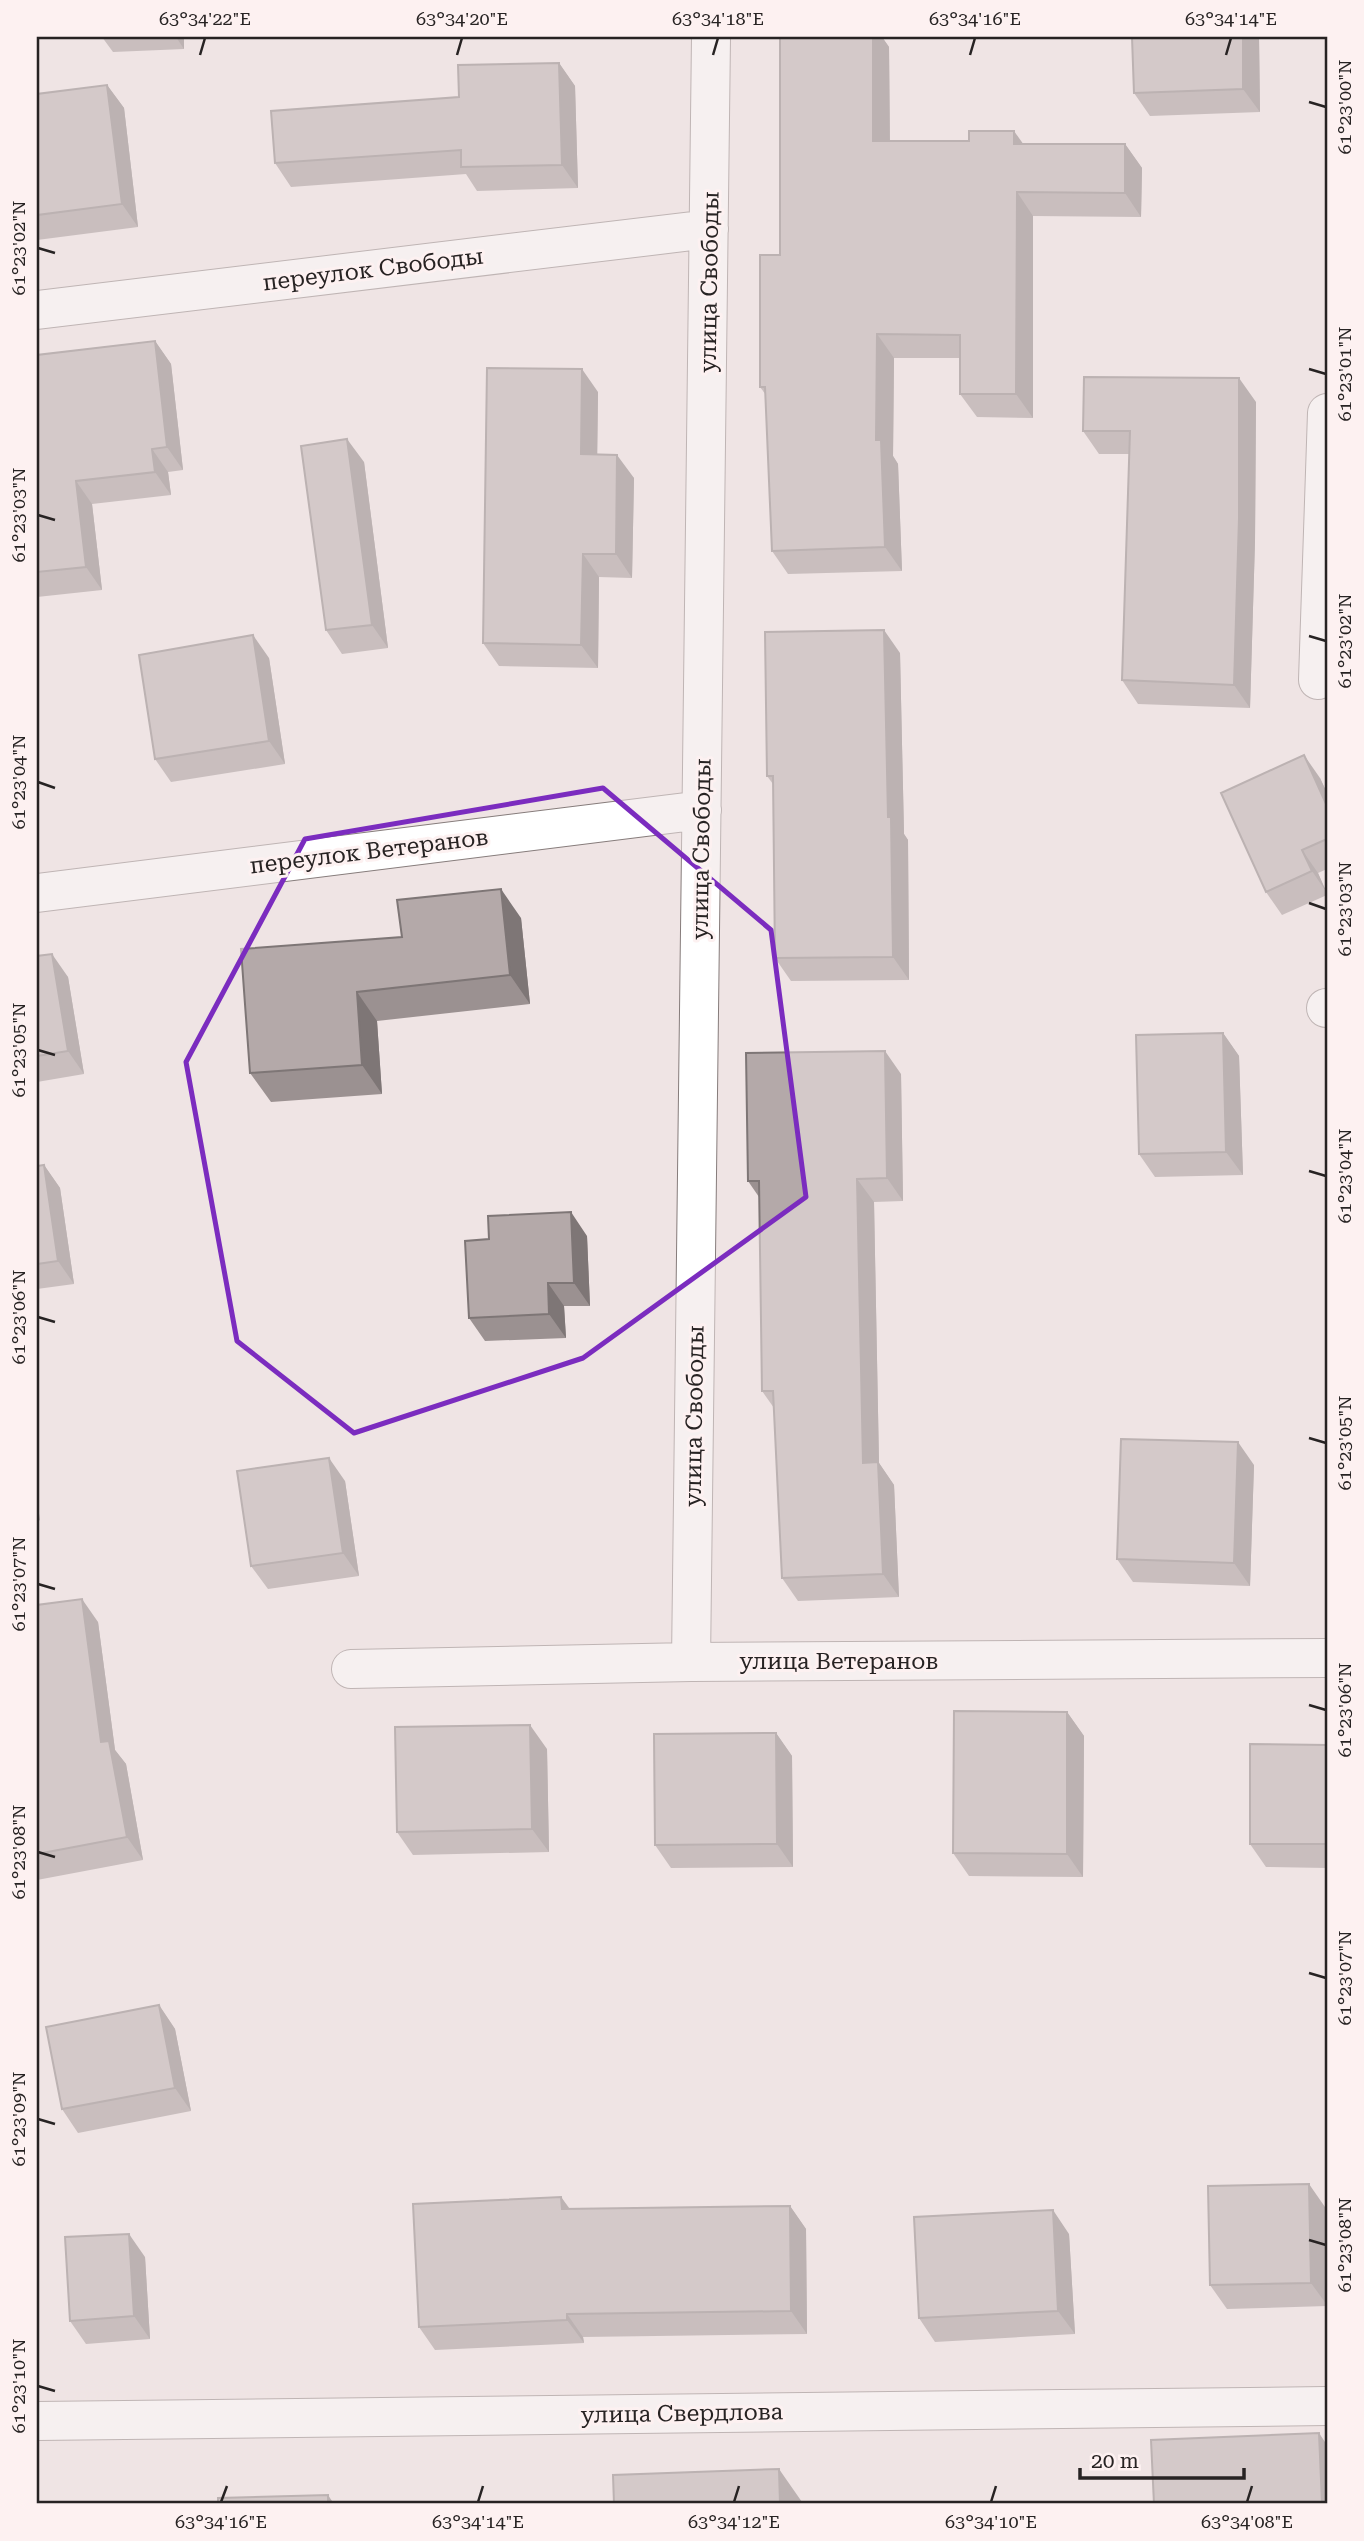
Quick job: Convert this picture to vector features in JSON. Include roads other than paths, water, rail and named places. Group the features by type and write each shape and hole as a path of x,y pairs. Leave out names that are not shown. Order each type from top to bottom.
{"street":[{"name":"улица Свободы","path":"691,1662 711,37"},
{"name":"переулок Свободы","path":"37,310 709,229"},
{"path":"1318,680 1327,413"},
{"name":"переулок Ветеранов","path":"37,893 702,810"},
{"name":"улица Ветеранов","path":"351,1669 691,1662 1327,1658"},
{"name":"улица Свердлова","path":"37,2421 1327,2406"}]}
